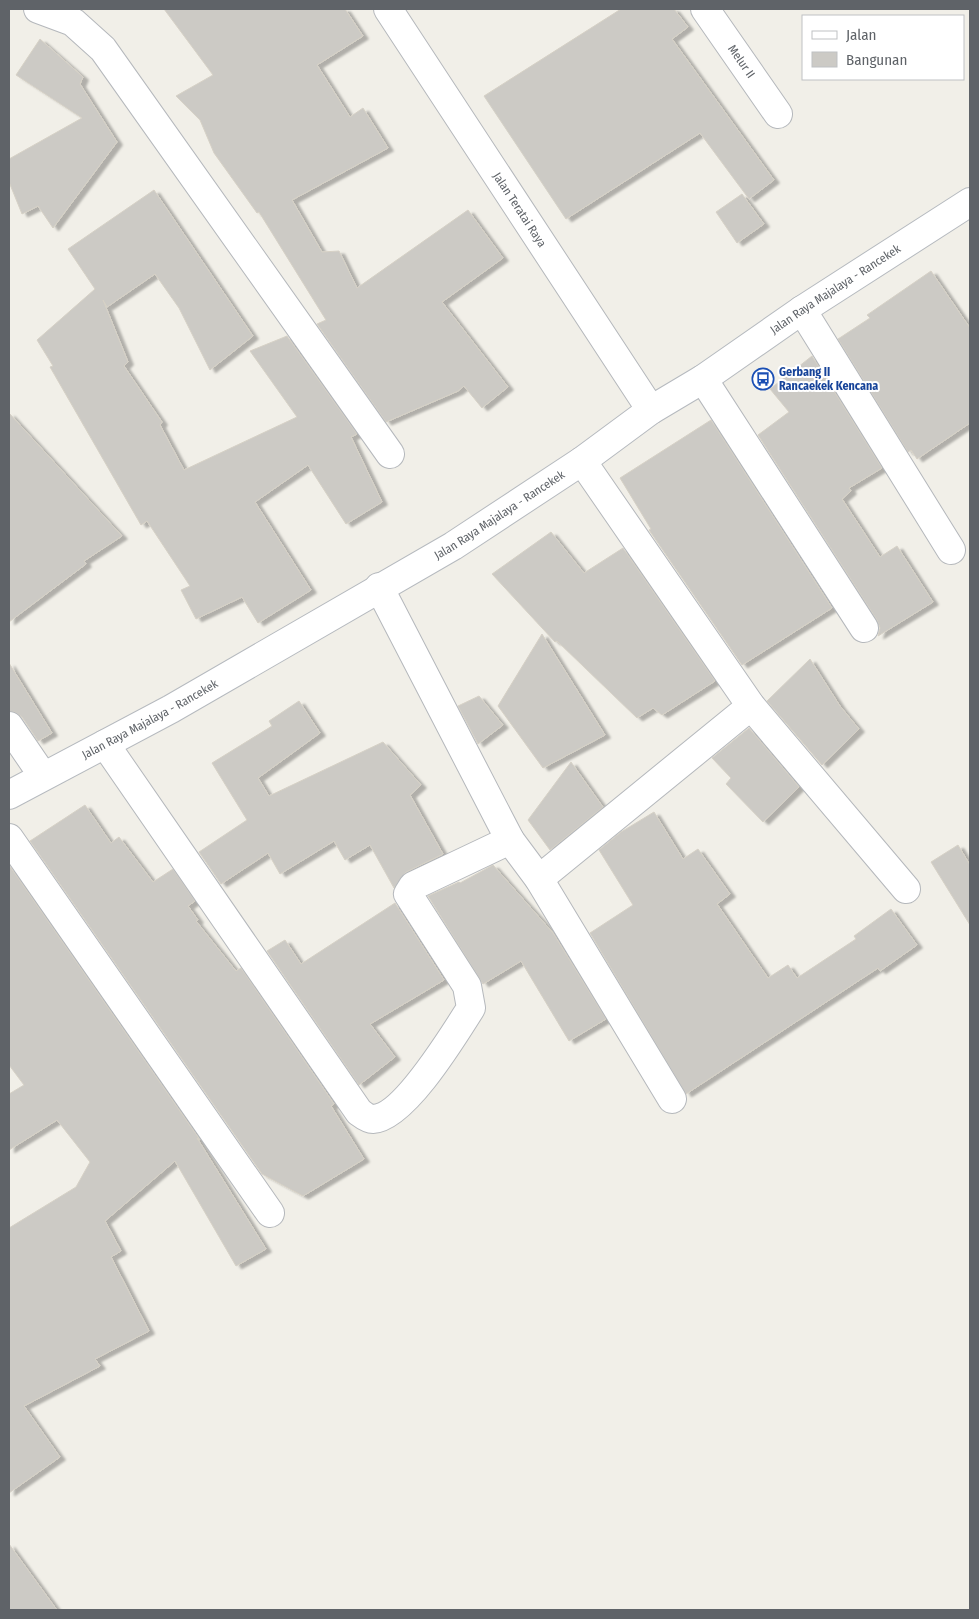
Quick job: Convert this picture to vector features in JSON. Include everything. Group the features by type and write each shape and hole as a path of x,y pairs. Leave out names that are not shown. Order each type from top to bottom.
{"street":[{"path":"38,9 73,22 103,49 390,454"},
{"name":"Jalan Teratai Raya","path":"388,9 652,410"},
{"name":"Melur II","path":"705,9 778,114"},
{"name":"Jalan Raya Majalaya - Rancekek","path":"9,795 222,680 379,587 453,546 582,460 652,410 703,379 802,310 970,202"},
{"path":"802,310 952,550"},
{"path":"703,379 864,628"},
{"path":"582,460 751,706 906,889"},
{"path":"379,587 510,840 539,879 672,1099"},
{"path":"539,879 751,706"},
{"path":"9,726 43,776"},
{"path":"105,744 359,1112 374,1119 389,1110 414,1090 471,1008 467,986 408,894 413,886 510,840"},
{"path":"9,838 270,1213"}],"building":[{"path":"164,9 345,9 363,36 317,65 350,117 363,108 388,148 292,200 322,252 339,251 357,288 468,210 503,258 442,302 508,387 482,408 464,386 458,391 386,422 317,324 326,320 259,212 257,213 214,153 200,120 176,96 213,75"},
{"path":"621,9 674,9 688,27 672,39 774,180 749,199 700,133 566,219 484,96"},
{"path":"40,39 83,77 80,84 117,142 53,228 38,206 22,214 9,182 9,159 82,118 16,75"},
{"path":"154,190 253,336 210,370 179,308 155,274 107,307 103,300 128,362 124,366 162,422 160,425 184,470 297,417 250,351 287,336 357,434 351,437 382,502 346,524 308,465 255,502 311,590 258,623 242,597 196,619 181,590 190,586 147,521 141,525 50,367 53,366 37,340 95,289 68,249"},
{"path":"742,194 764,224 737,243 716,212"},
{"path":"931,271 970,328 970,423 917,459 911,450 908,452 838,339 870,318 867,315"},
{"path":"812,356 882,468 849,488 851,491 842,499 880,557 897,546 933,602 878,636 880,628 877,620 758,435 789,412 770,389"},
{"path":"9,413 122,536 84,561 86,564 9,622"},
{"path":"711,420 832,608 742,665 649,530 651,529 620,478"},
{"path":"551,532 584,573 623,548 715,681 662,715 653,708 637,718 557,641 555,642 492,574"},
{"path":"542,634 605,735 543,768 498,706"},
{"path":"810,659 840,706 859,729 822,765 767,701"},
{"path":"9,663 52,733 38,741 22,717 15,712 9,711"},
{"path":"479,696 503,725 478,744 458,706"},
{"path":"299,701 320,733 258,778 269,796 383,742 421,785 410,795 443,854 406,872 394,888 370,845 345,860 334,841 280,874 268,853 221,884 199,852 247,820 212,763 272,726 269,721"},
{"path":"749,728 799,787 763,822 726,784 731,778 712,758"},
{"path":"571,762 603,807 550,850 528,820"},
{"path":"85,805 111,843 119,837 153,882 173,869 195,901 188,906 198,920 196,921 236,971 241,968 334,1104 331,1106 364,1159 303,1196 262,1174 30,841"},
{"path":"654,812 683,859 698,849 730,894 717,904 768,978 788,965 797,978 856,939 854,936 891,909 917,945 880,971 878,968 686,1094 590,933 633,905 599,850 621,832"},
{"path":"958,845 970,865 970,925 931,862"},
{"path":"9,865 200,1140 197,1138 266,1249 236,1266 175,1161 105,1221 121,1251 111,1257 149,1331 95,1359 100,1366 24,1406 60,1457 9,1493 9,1228 76,1187 90,1162 57,1120 9,1150 9,1094 24,1085 9,1065"},
{"path":"493,865 553,933 606,1019 569,1041 521,961 483,984 428,896 460,883"},
{"path":"395,903 444,980 370,1024 395,1057 359,1085 267,951 285,940 301,964"},
{"path":"9,1544 57,1610 9,1610"}],"place":[{"name":"Gerbang II Rancaekek Kencana","path":"763,379"}]}
